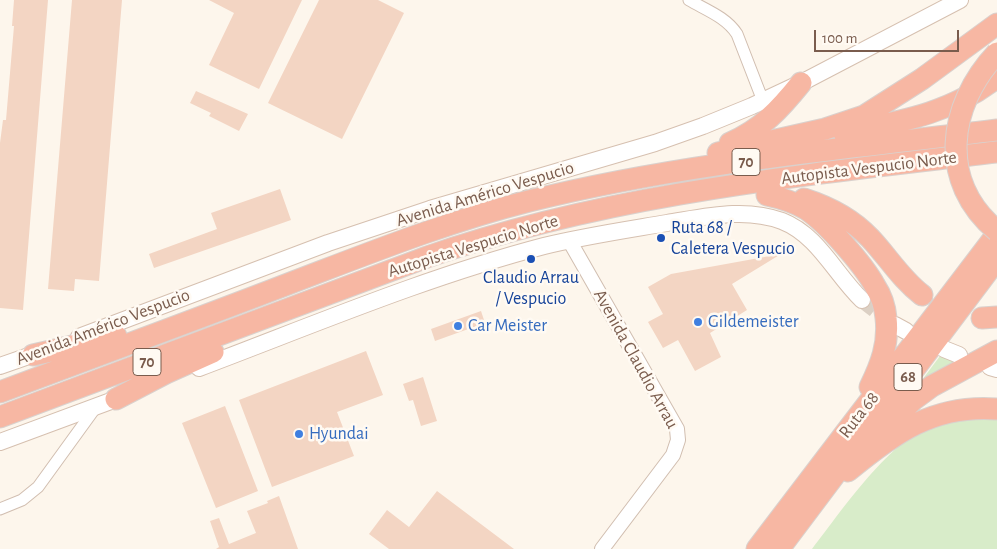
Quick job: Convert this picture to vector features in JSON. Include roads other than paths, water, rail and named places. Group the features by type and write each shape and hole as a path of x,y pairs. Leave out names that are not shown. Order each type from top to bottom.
{"highway":[{"path":"694,158 825,129 864,116 922,79 997,24"},
{"path":"997,53 984,69 970,92 959,120 956,141 959,174 966,193 980,215 997,232"},
{"path":"656,173 917,118 952,105 997,77"},
{"path":"656,173 732,142 766,122 801,83"},
{"name":"Autopista Vespucio Norte","path":"0,392 462,220 550,196 656,173 997,130"},
{"name":"Autopista Vespucio Norte","path":"0,418 427,257 499,234 601,208 745,183 997,152"},
{"path":"684,194 786,195 825,207 846,218 869,237 909,284 922,295"},
{"path":"767,195 796,204 822,222 870,276 881,298 886,318 885,351 880,368 853,422"},
{"name":"Ruta 68","path":"757,549 997,232"},
{"name":"Ruta 68","path":"778,549 997,259"},
{"path":"32,354 102,340 242,302"},
{"path":"116,400 240,339 295,307"},
{"path":"820,494 913,400 944,379 995,362"},
{"path":"820,494 878,445 909,426 933,416 958,410 997,409"}],"main road":[{"name":"Avenida Américo Vespucio","path":"0,366 328,243 430,209 663,140 729,116 801,83 960,0"},
{"path":"0,442 96,408 423,283 569,240 717,216 761,215 785,222 808,237 842,280 862,300"}],"street":[{"path":"689,0 726,20 732,26 737,34 763,101"},
{"name":"Avenida Claudio Arrau","path":"569,240 677,429 678,440 673,455 602,549"},
{"path":"0,509 22,500 38,488 96,408"}],"tunnel":[{"path":"862,300 892,323"}],"place":[{"name":"Ruta 68 / Caletera Vespucio","path":"661,238"},
{"name":"Claudio Arrau / Vespucio","path":"531,259"},
{"name":"Gildemeister","path":"698,322"},
{"name":"Car Meister","path":"458,326"},
{"name":"Hyundai","path":"299,434"}]}
